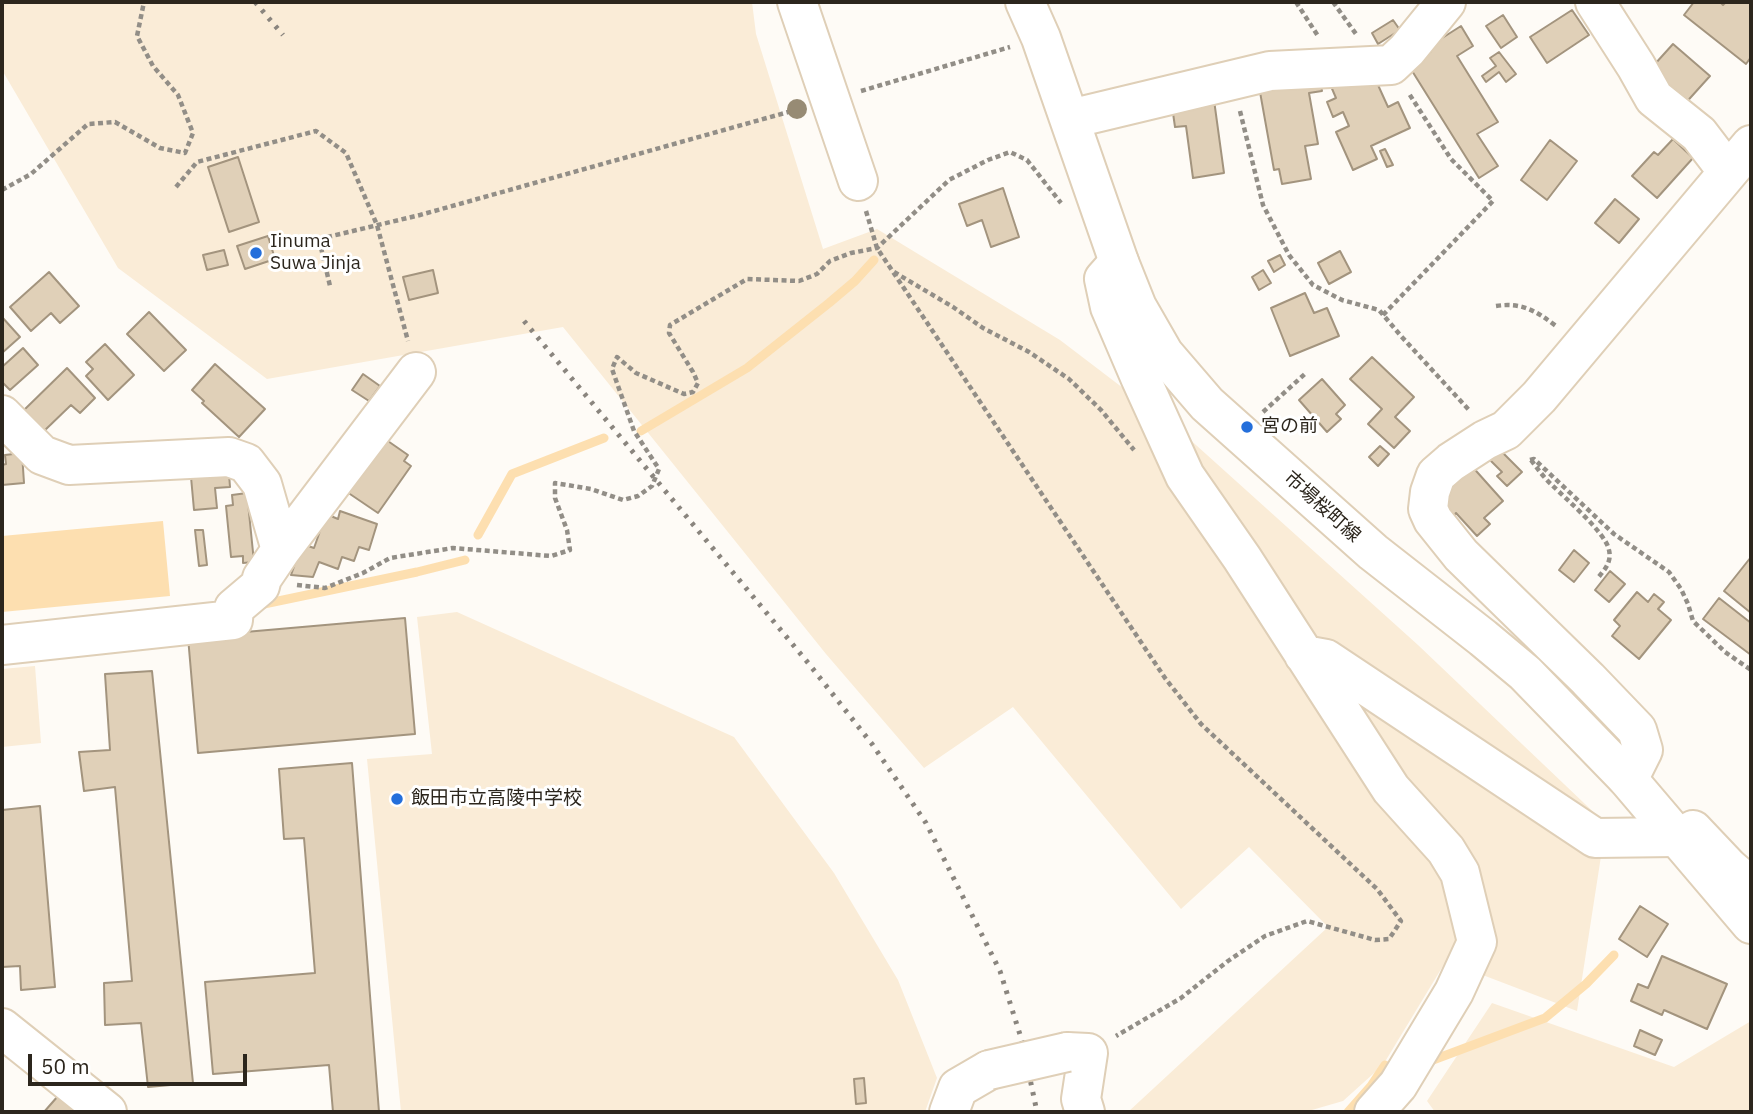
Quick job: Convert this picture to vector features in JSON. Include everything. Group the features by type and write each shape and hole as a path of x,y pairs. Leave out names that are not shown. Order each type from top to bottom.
{"street":[{"path":"797,2 858,181"},
{"name":"市場桜町線","path":"1025,2 1041,38 1119,262 1137,307 1164,354 1207,404 1373,552 1525,673 1630,772 1676,837 1751,924"},
{"path":"1070,119 1270,71 1391,65 1407,50 1446,2"},
{"path":"1595,2 1654,98 1699,134 1739,159 1539,397 1506,430 1451,462 1436,475 1428,509 1433,520 1461,555 1637,730 1643,750 1630,772 1729,869 1751,887"},
{"path":"1119,262 1104,279 1110,307 1185,476 1242,558 1391,789 1446,850 1460,873 1477,942 1454,992 1398,1085 1374,1112"},
{"path":"2,645 233,620 234,608 260,586 271,564 416,372"},
{"path":"2,415 42,454 69,466 229,457 246,463 262,484 271,564"},
{"path":"1304,655 1326,659 1595,838 1676,837"},
{"path":"2,1028 107,1112"},
{"path":"949,1112 958,1088 989,1070 1078,1053 1081,1099 1086,1112"}],"path":[{"path":"2,190 31,174 88,124 115,122 160,148 185,153 193,133 178,95 153,66 137,36 144,2"},
{"path":"294,244 434,212 995,51"},
{"path":"1383,315 1493,201 1451,159 1391,65"},
{"path":"1233,80 1263,205 1289,255 1313,285 1342,300 1379,310 1493,436"},
{"path":"176,187 197,162 316,131 346,153 377,225 416,372"},
{"path":"271,564 293,585 325,588 363,573 390,558 416,553 453,548 551,556 570,550 567,530 555,498 555,483 591,489 623,500 638,496 652,486 659,469 634,431 612,369 617,357 636,373 684,394 693,392 698,383 669,333 670,325 747,279 799,281 817,274 830,261 851,253 877,248 949,180 1010,152 1027,160 1069,213"},
{"path":"858,181 877,248 1165,678 1201,723 1377,889 1401,921 1389,939 1375,940 1307,921 1265,936 1181,998 1078,1053"},
{"path":"319,239 330,286"},
{"path":"892,271 983,328 1029,352 1069,379 1101,410 1138,455"},
{"path":"1496,306 1512,304 1538,313 1583,345"},
{"path":"1261,414 1307,372"},
{"path":"1597,579 1609,564 1610,551 1605,541 1530,460 1534,459 1614,534 1669,572 1681,589 1693,621 1725,652 1751,670"}],"shaded area":[{"path":"2,2 752,2 756,34 823,249 877,229 1060,340 1186,436 1418,645 1606,824 1577,1011 1446,961 1383,1065 1343,1101 1305,1112 1128,1112 1328,927 1249,847 1181,909 1013,707 924,768 826,654 563,327 267,379 118,268 2,70"},
{"path":"163,521 170,596 2,612 2,536"},
{"path":"457,612 734,737 834,873 898,980 937,1078 925,1112 401,1112 367,759 432,754 417,617"},
{"path":"35,666 41,743 2,747 2,669"},
{"path":"1492,1003 1674,1067 1751,1021 1751,1112 1435,1112 1427,1101"}],"building":[{"path":"1694,2 1720,2 1723,5 1726,2 1751,2 1751,57 1746,64 1684,15"},
{"path":"1572,10 1589,35 1547,63 1530,37"},
{"path":"1503,15 1517,37 1501,48 1486,26"},
{"path":"1393,20 1400,30 1378,44 1372,33"},
{"path":"1461,26 1473,46 1457,56 1498,122 1477,134 1498,166 1479,178 1409,66 1431,52 1428,47"},
{"path":"1673,44 1710,76 1682,107 1645,75"},
{"path":"1499,52 1516,74 1506,82 1499,72 1486,82 1482,76 1496,66 1490,58"},
{"path":"1373,74 1388,107 1398,102 1410,128 1371,146 1377,159 1353,170 1336,132 1349,126 1343,112 1333,117 1327,102 1336,98 1330,84"},
{"path":"1320,81 1322,91 1309,93 1318,144 1305,146 1311,179 1282,184 1279,169 1274,170 1260,92"},
{"path":"1214,100 1224,173 1193,178 1186,126 1175,127 1172,106"},
{"path":"1673,139 1693,158 1657,198 1632,176 1654,152 1658,155"},
{"path":"1550,140 1577,161 1547,200 1521,180"},
{"path":"1385,149 1393,165 1387,167 1380,151"},
{"path":"238,157 259,222 229,232 208,167"},
{"path":"1003,188 1019,237 991,247 982,220 967,226 959,204"},
{"path":"1615,199 1639,219 1619,243 1595,223"},
{"name":"Iinuma Suwa Jinja","path":"268,236 275,259 245,269 237,246"},
{"path":"224,250 228,265 207,270 203,255"},
{"path":"1340,251 1351,272 1329,284 1318,263"},
{"path":"1280,255 1285,265 1274,272 1268,261"},
{"path":"433,270 438,293 409,300 403,277"},
{"path":"1263,270 1271,283 1259,290 1252,277"},
{"path":"49,272 79,306 60,323 51,313 31,331 10,307"},
{"path":"1305,293 1314,313 1327,308 1339,336 1290,356 1271,308"},
{"path":"149,312 186,350 164,371 127,334"},
{"path":"2,317 20,337 2,353"},
{"path":"105,344 134,375 108,400 86,376 93,369 86,362"},
{"path":"23,348 38,365 10,390 2,382 2,367"},
{"path":"1372,357 1414,397 1395,417 1410,431 1394,448 1368,424 1382,409 1350,379"},
{"path":"215,364 265,409 239,437 202,403 204,401 192,390"},
{"path":"67,368 95,398 80,413 71,405 42,433 22,412"},
{"path":"363,374 380,386 369,401 352,390"},
{"path":"1322,379 1345,405 1336,414 1341,419 1327,432 1299,400"},
{"path":"385,439 408,455 404,461 411,466 378,513 347,492"},
{"path":"1380,446 1389,454 1378,466 1369,457"},
{"path":"1497,447 1522,472 1507,486 1497,476 1502,472 1487,457"},
{"path":"22,453 24,483 2,485 5,455"},
{"path":"1469,463 1503,501 1484,518 1490,524 1477,536 1456,513 1452,517 1433,496"},
{"path":"229,474 230,487 215,488 217,508 194,510 191,477"},
{"path":"247,493 254,562 243,563 243,556 231,557 226,506 233,505 232,495"},
{"path":"340,511 377,524 369,550 359,547 354,561 342,557 338,569 319,562 313,577 291,575 302,544 314,548 326,514 338,519"},
{"path":"195,530 203,530 207,565 199,566"},
{"path":"1574,550 1589,563 1574,582 1559,570"},
{"path":"1751,557 1751,613 1724,591"},
{"path":"1610,571 1625,584 1609,602 1595,590"},
{"path":"1637,592 1648,602 1654,594 1664,602 1658,609 1671,620 1639,659 1612,636 1620,626 1614,620"},
{"path":"1719,598 1751,623 1751,655 1703,619"},
{"path":"405,618 415,734 198,753 188,637"},
{"path":"152,671 193,1083 148,1087 141,1023 105,1025 104,983 132,981 115,787 84,791 79,752 110,750 105,674"},
{"path":"352,763 379,1112 333,1112 329,1065 213,1074 205,982 315,973 304,838 284,839 279,769"},
{"path":"40,806 55,987 21,990 20,966 2,967 2,810"},
{"path":"1640,906 1668,924 1647,957 1619,939"},
{"path":"1662,956 1727,984 1707,1029 1664,1010 1662,1015 1631,1001 1638,984 1648,988"},
{"path":"1640,1030 1662,1040 1655,1055 1634,1046"},
{"path":"864,1078 866,1103 856,1104 854,1079"},
{"path":"58,1096 78,1112 44,1112"}],"waterway":[{"path":"641,431 747,368 855,281 874,260"},
{"path":"478,535 512,474 604,438"},
{"path":"264,604 465,560"},
{"path":"1425,1063 1545,1018 1586,984 1614,955"},
{"path":"1348,1112 1385,1065"}],"railway":[{"path":"255,2 283,35"},
{"path":"524,321 809,664 872,744 926,823 1000,971 1022,1041 1037,1112"}],"place":[{"name":"Iinuma Suwa Jinja","path":"256,253"},
{"name":"宮の前","path":"1247,427"},
{"name":"飯田市立高陵中学校","path":"397,799"}]}
